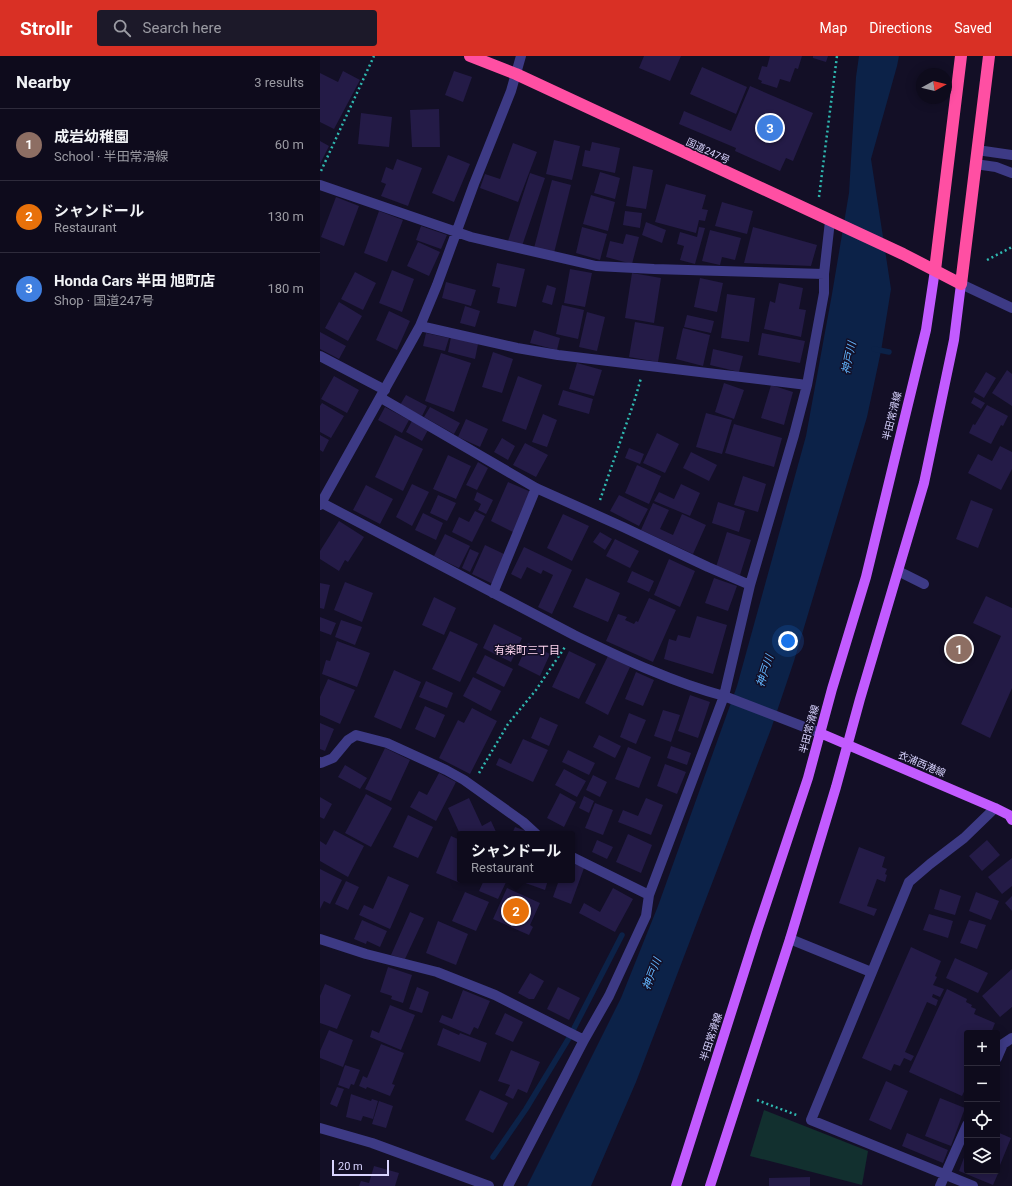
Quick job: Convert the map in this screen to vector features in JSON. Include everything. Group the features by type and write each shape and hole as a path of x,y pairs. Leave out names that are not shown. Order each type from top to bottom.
{"highway":[{"name":"国道247号","path":"470,56 516,74 903,254 961,284"},
{"path":"935,270 962,56"},
{"path":"961,284 989,56"}],"main road":[{"name":"半田常滑線","path":"676,1186 757,931 808,778 866,577 926,330 935,270"},
{"path":"710,1186 790,939 924,482 954,340 961,284"},
{"name":"衣浦西港線","path":"820,733 1011,815"}],"street":[{"path":"521,56 511,91 420,326 383,394 320,503 574,635 649,670 724,696 820,733"},
{"path":"977,150 1012,155"},
{"path":"975,164 996,167 1012,172"},
{"path":"320,186 471,238 596,266 654,270 824,274"},
{"path":"508,1186 575,1036 609,996 646,916 649,895 724,696 750,585 807,385 824,293 824,274 830,221"},
{"path":"961,284 1012,308"},
{"path":"420,326 517,348 558,355 807,385"},
{"path":"320,356 536,488 750,585"},
{"path":"493,593 536,488"},
{"path":"898,571 924,584"},
{"path":"320,762 333,758 348,740 356,735 387,743 416,755 464,780 524,822 533,831"},
{"path":"973,1186 810,1120 909,882 964,838 995,808"},
{"path":"575,858 649,895"},
{"path":"320,939 366,954 437,972 495,995 575,1036"},
{"path":"790,939 871,972"},
{"path":"1000,1051 1003,1044 1012,1038"},
{"path":"320,1128 372,1143 489,1186"},
{"path":"940,1186 964,1132"}],"path":[{"path":"320,174 374,56"},
{"path":"819,197 837,56"},
{"path":"988,260 1012,247"},
{"path":"595,514 635,399 644,366"},
{"path":"472,786 508,724 536,690 574,635"},
{"path":"757,1100 810,1120"}],"green space":[{"path":"764,1110 868,1151 862,1185 750,1156"}],"water":[{"name":"神戸川","path":"859,56 899,56 871,159 891,289 881,351 867,417 794,661 771,729 636,1082 591,1186 527,1186 621,998 658,906 737,686 806,436 849,193 856,77"}],"building":[{"path":"644,56 681,56 670,81 639,68"},
{"path":"770,56 802,56 798,69 795,68 790,82 780,79 777,88 761,83 762,81 758,79 762,66 767,67"},
{"path":"813,56 828,56 826,62 813,58"},
{"path":"702,67 747,87 736,114 690,94"},
{"path":"343,71 360,80 334,129 320,122 320,73 338,82"},
{"path":"454,71 472,77 463,102 445,95"},
{"path":"750,86 813,113 793,161 786,158 780,171 735,151 736,148 679,124 684,111 731,131"},
{"path":"439,109 440,147 412,147 410,110"},
{"path":"361,113 392,117 389,147 358,144"},
{"path":"554,140 580,146 572,180 546,174"},
{"path":"320,141 329,146 320,164"},
{"path":"592,142 620,148 615,173 582,166 585,150 590,151"},
{"path":"513,143 537,152 518,202 480,188 485,174 500,179"},
{"path":"448,155 470,164 454,202 432,193"},
{"path":"397,159 422,168 408,206 381,196 386,184 381,182 386,167 393,170"},
{"path":"633,166 653,170 646,209 626,206"},
{"path":"600,172 620,178 615,199 594,193"},
{"path":"530,173 545,178 522,246 508,241"},
{"path":"552,180 571,185 554,253 534,248"},
{"path":"666,184 706,195 702,209 708,210 705,221 699,220 696,233 655,222"},
{"path":"591,195 615,202 608,231 583,224"},
{"path":"336,197 359,206 344,246 321,237"},
{"path":"722,202 753,211 747,234 715,226"},
{"path":"379,211 403,220 387,262 364,253"},
{"path":"625,211 642,213 640,228 623,225"},
{"path":"646,222 666,230 662,243 642,235"},
{"path":"421,226 447,235 441,249 416,240"},
{"path":"582,227 607,234 600,260 576,253"},
{"path":"699,227 705,228 695,264 680,260 684,246 677,244 680,232 697,237"},
{"path":"753,227 817,245 811,266 744,263"},
{"path":"710,230 741,238 735,260 722,257 720,265 702,261"},
{"path":"626,234 639,237 632,264 606,257 610,241 623,244"},
{"path":"418,242 440,252 429,276 407,266"},
{"path":"497,263 525,269 516,307 497,303 500,288 492,286"},
{"path":"570,269 592,273 585,307 564,303"},
{"path":"392,270 414,279 402,312 379,303"},
{"path":"355,272 376,283 363,310 341,299"},
{"path":"632,273 661,278 654,323 625,318"},
{"path":"700,278 723,283 717,312 694,307"},
{"path":"446,282 476,290 471,306 442,298"},
{"path":"779,283 803,288 799,309 806,310 801,337 764,329 770,301 775,303"},
{"path":"547,285 556,288 552,305 542,302"},
{"path":"727,294 755,298 749,342 721,338"},
{"path":"339,302 362,316 348,341 325,328"},
{"path":"562,305 584,310 578,339 556,334"},
{"path":"465,306 480,311 475,327 460,323"},
{"path":"389,311 410,321 397,350 376,340"},
{"path":"587,312 605,317 597,351 579,347"},
{"path":"687,315 714,321 711,333 684,327"},
{"path":"635,322 664,327 658,362 629,357"},
{"path":"683,328 710,335 703,366 676,359"},
{"path":"534,330 560,338 557,350 530,343"},
{"path":"320,332 346,346 339,359 320,349"},
{"path":"426,333 449,338 445,351 423,346"},
{"path":"762,333 805,341 800,363 758,355"},
{"path":"451,337 478,344 475,359 448,352"},
{"path":"713,349 743,356 739,372 710,365"},
{"path":"493,352 513,359 502,393 482,387"},
{"path":"441,353 471,363 454,412 425,401"},
{"path":"577,363 602,370 594,396 569,389"},
{"path":"1007,370 1012,374 1012,406 992,393"},
{"path":"986,372 996,378 984,398 974,392"},
{"path":"334,376 359,390 347,413 321,399"},
{"path":"518,376 542,385 526,430 502,421"},
{"path":"724,383 744,390 734,419 715,412"},
{"path":"771,385 793,392 784,425 761,418"},
{"path":"563,390 593,399 589,414 558,405"},
{"path":"406,395 427,406 422,416 400,405"},
{"path":"974,397 985,403 981,409 971,403"},
{"path":"322,403 344,416 331,438 320,432 320,406"},
{"path":"987,405 1008,416 1003,426 1001,425 991,444 969,433 973,424 975,425"},
{"path":"385,407 409,420 402,433 378,420"},
{"path":"430,407 460,423 454,434 424,417"},
{"path":"706,413 732,420 722,454 696,447"},
{"path":"543,414 557,420 547,447 532,442"},
{"path":"466,419 488,429 480,447 458,437"},
{"path":"412,421 428,430 422,441 406,432"},
{"path":"734,424 782,438 774,467 725,453"},
{"path":"657,433 679,444 665,473 643,463"},
{"path":"320,435 329,440 323,452 320,450"},
{"path":"395,435 423,449 403,491 375,477"},
{"path":"502,438 515,446 508,460 494,452"},
{"path":"525,443 548,455 536,477 513,465"},
{"path":"1000,446 1012,452 1012,469 1001,490 968,473 978,454 992,461"},
{"path":"629,448 644,454 640,464 625,458"},
{"path":"691,452 717,465 709,481 683,468"},
{"path":"448,455 471,466 456,499 433,489"},
{"path":"478,462 488,468 477,490 466,485"},
{"path":"637,465 661,476 649,504 625,493"},
{"path":"743,476 766,484 758,512 734,505"},
{"path":"508,482 531,492 513,532 491,521"},
{"path":"412,484 429,492 412,526 396,517"},
{"path":"681,484 700,493 690,516 654,501 659,492 674,499"},
{"path":"366,485 393,499 380,524 353,510"},
{"path":"477,492 493,500 486,514 478,510 481,504 474,500"},
{"path":"438,495 456,503 447,521 430,513"},
{"path":"619,495 648,509 639,526 610,511"},
{"path":"971,500 993,509 978,548 956,539"},
{"path":"718,502 745,511 739,532 712,523"},
{"path":"653,503 669,510 660,529 673,535 682,514 706,525 693,554 641,530"},
{"path":"475,511 485,516 472,542 452,532 459,517 469,522"},
{"path":"423,513 443,523 436,540 415,530"},
{"path":"563,514 589,526 572,561 547,548"},
{"path":"339,521 364,537 348,562 345,560 339,571 320,559 320,551"},
{"path":"600,532 612,539 605,550 593,542"},
{"path":"727,532 751,540 740,575 716,567"},
{"path":"445,534 470,546 459,568 434,556"},
{"path":"615,539 639,551 630,568 606,556"},
{"path":"485,545 506,555 493,584 472,574"},
{"path":"524,547 572,570 552,614 538,607 553,575 543,570 541,574 527,567 521,579 511,574"},
{"path":"470,549 479,553 470,572 462,568"},
{"path":"669,559 695,571 680,607 654,595"},
{"path":"632,571 654,581 649,592 627,582"},
{"path":"586,578 620,593 608,622 573,607"},
{"path":"714,578 737,586 728,611 705,603"},
{"path":"345,582 373,593 362,622 334,610"},
{"path":"320,583 330,585 324,609 320,608"},
{"path":"986,596 1012,608 1012,688 990,738 961,724 1001,636 973,623"},
{"path":"434,597 456,608 444,635 422,625"},
{"path":"649,598 676,610 653,662 606,641 618,614 627,617 625,620 634,624 636,621 638,622"},
{"path":"697,616 727,625 713,674 664,659 669,639 676,641 678,635 690,638"},
{"path":"320,617 336,623 331,635 320,631"},
{"path":"341,620 362,627 355,645 335,637"},
{"path":"494,624 522,638 511,662 483,648"},
{"path":"450,631 478,644 460,682 432,669"},
{"path":"337,641 370,653 357,687 322,674 326,660 330,661"},
{"path":"528,643 550,654 540,676 518,665"},
{"path":"569,651 596,664 579,699 552,687"},
{"path":"485,655 513,669 504,687 476,673"},
{"path":"608,656 630,667 608,715 585,703"},
{"path":"394,670 421,682 401,729 374,717"},
{"path":"636,672 654,680 643,706 625,699"},
{"path":"473,677 501,691 491,711 463,696"},
{"path":"328,679 355,690 340,724 320,715 320,697"},
{"path":"426,681 453,693 447,708 419,697"},
{"path":"690,695 710,702 698,738 678,731"},
{"path":"425,706 445,715 435,738 415,729"},
{"path":"472,708 497,721 470,774 439,758 458,720 464,723"},
{"path":"663,710 680,715 671,742 654,736"},
{"path":"629,713 646,720 636,744 620,737"},
{"path":"540,717 558,725 549,746 531,738"},
{"path":"320,723 334,729 325,751 320,749"},
{"path":"599,735 621,746 615,758 593,747"},
{"path":"523,739 548,750 533,782 496,765 499,758 511,764"},
{"path":"671,746 691,753 687,765 667,758"},
{"path":"628,747 651,757 639,788 615,779"},
{"path":"385,748 410,760 391,801 365,789"},
{"path":"568,750 595,763 589,775 562,762"},
{"path":"665,764 686,772 677,794 657,786"},
{"path":"345,765 367,778 360,789 338,777"},
{"path":"564,769 586,781 577,797 555,785"},
{"path":"439,773 456,782 436,821 410,807 419,791 427,795"},
{"path":"593,775 607,782 600,797 586,790"},
{"path":"560,793 576,802 564,827 547,818"},
{"path":"366,794 392,808 371,847 345,833"},
{"path":"584,796 594,801 589,813 579,808"},
{"path":"320,797 332,804 324,819 320,817"},
{"path":"469,798 482,826 491,821 496,831 459,831 448,808"},
{"path":"646,798 663,805 651,835 618,822 623,810 638,816"},
{"path":"595,803 613,810 603,835 585,828"},
{"path":"408,815 433,827 418,858 393,847"},
{"path":"515,827 526,831 513,831"},
{"path":"334,830 364,846 348,877 320,861 320,841 326,845"},
{"path":"628,834 652,845 641,873 616,862"},
{"path":"451,836 457,839 457,882 436,873"},
{"path":"597,840 613,847 607,859 592,852"},
{"path":"987,840 1000,855 982,871 969,856"},
{"path":"859,847 885,857 882,867 887,869 885,874 887,875 885,882 877,879 867,906 877,909 874,916 839,903"},
{"path":"1012,858 1012,886 1002,894 988,877"},
{"path":"575,864 584,868 571,904 553,897 558,883 575,883"},
{"path":"320,869 342,880 330,904 324,901 320,909"},
{"path":"388,876 409,885 390,929 359,915 364,905 373,909"},
{"path":"346,881 359,887 348,910 335,904"},
{"path":"483,883 506,883 498,899 479,891"},
{"path":"525,883 547,883 545,890"},
{"path":"507,888 540,903 530,925 533,927 529,935 493,919"},
{"path":"613,888 633,899 615,932 579,913 584,903 600,912"},
{"path":"940,889 961,896 955,915 934,909"},
{"path":"465,892 489,902 476,931 452,921"},
{"path":"976,892 999,901 991,920 969,911"},
{"path":"1012,896 1012,911 1005,903"},
{"path":"410,912 424,918 405,959 391,955"},
{"path":"929,914 953,921 948,938 923,930"},
{"path":"362,920 387,931 380,947 367,941 366,944 354,939"},
{"path":"969,920 986,925 977,949 960,943"},
{"path":"438,921 468,934 456,965 426,953"},
{"path":"911,947 941,961 935,976 937,977 933,985 944,989 940,997 933,994 932,997 938,1000 936,1006 927,1002 905,1052 914,1056 911,1061 904,1058 900,1066 894,1064 891,1071 862,1058"},
{"path":"955,958 988,973 978,993 946,978"},
{"path":"388,967 412,975 403,1003 391,999 392,996 380,992"},
{"path":"1012,969 1012,1007 1000,1017 982,996"},
{"path":"530,973 544,981 534,999 529,999 518,993"},
{"path":"325,984 351,995 337,1029 320,1023 320,996"},
{"path":"417,987 429,992 422,1013 409,1009"},
{"path":"558,987 580,998 569,1020 547,1009"},
{"path":"947,989 967,999 966,1002 972,1005 971,1007 976,1009 974,1014 995,1023 992,1030 964,1030 964,1092 962,1096 909,1072"},
{"path":"463,990 490,1001 478,1029 474,1027 470,1035 439,1022 442,1015 452,1019"},
{"path":"390,1005 415,1015 401,1050 370,1037 372,1030 379,1033"},
{"path":"505,1013 523,1022 513,1042 495,1034"},
{"path":"443,1028 459,1035 460,1033 487,1043 480,1062 437,1045"},
{"path":"329,1030 353,1040 343,1067 320,1058 320,1051"},
{"path":"381,1044 404,1053 392,1084 395,1085 390,1096 367,1087 366,1089 359,1086 363,1076 367,1078"},
{"path":"511,1050 540,1062 527,1093 518,1089 513,1099 505,1095 510,1085 498,1081"},
{"path":"345,1065 360,1070 354,1085 351,1084 349,1089 338,1085"},
{"path":"886,1081 908,1091 891,1130 869,1120"},
{"path":"337,1087 344,1089 337,1107 330,1104"},
{"path":"480,1090 508,1103 493,1133 465,1120"},
{"path":"351,1094 371,1101 372,1099 378,1101 373,1119 363,1116 361,1121 346,1117"},
{"path":"940,1098 964,1108 951,1146 925,1136"},
{"path":"379,1101 393,1106 386,1128 372,1124"},
{"path":"907,1133 948,1150 943,1163 902,1146"},
{"path":"1000,1133 1011,1138 1000,1165"},
{"path":"964,1158 964,1173 959,1171"},
{"path":"374,1166 399,1173 395,1186 359,1186 361,1181 369,1183"},
{"path":"966,1174 998,1174 993,1185"},
{"path":"810,1177 810,1186 769,1186 769,1178"}],"waterway":[{"path":"874,349 889,352"},
{"path":"493,1157 526,1109 569,1038 622,935"}],"place":[{"name":"Honda Cars 半田 旭町店","path":"770,128"},
{"name":"成岩幼稚園","path":"959,649"},
{"name":"シャンドール","path":"516,911"}],"district":[{"name":"有楽町三丁目","path":"527,650"}]}
